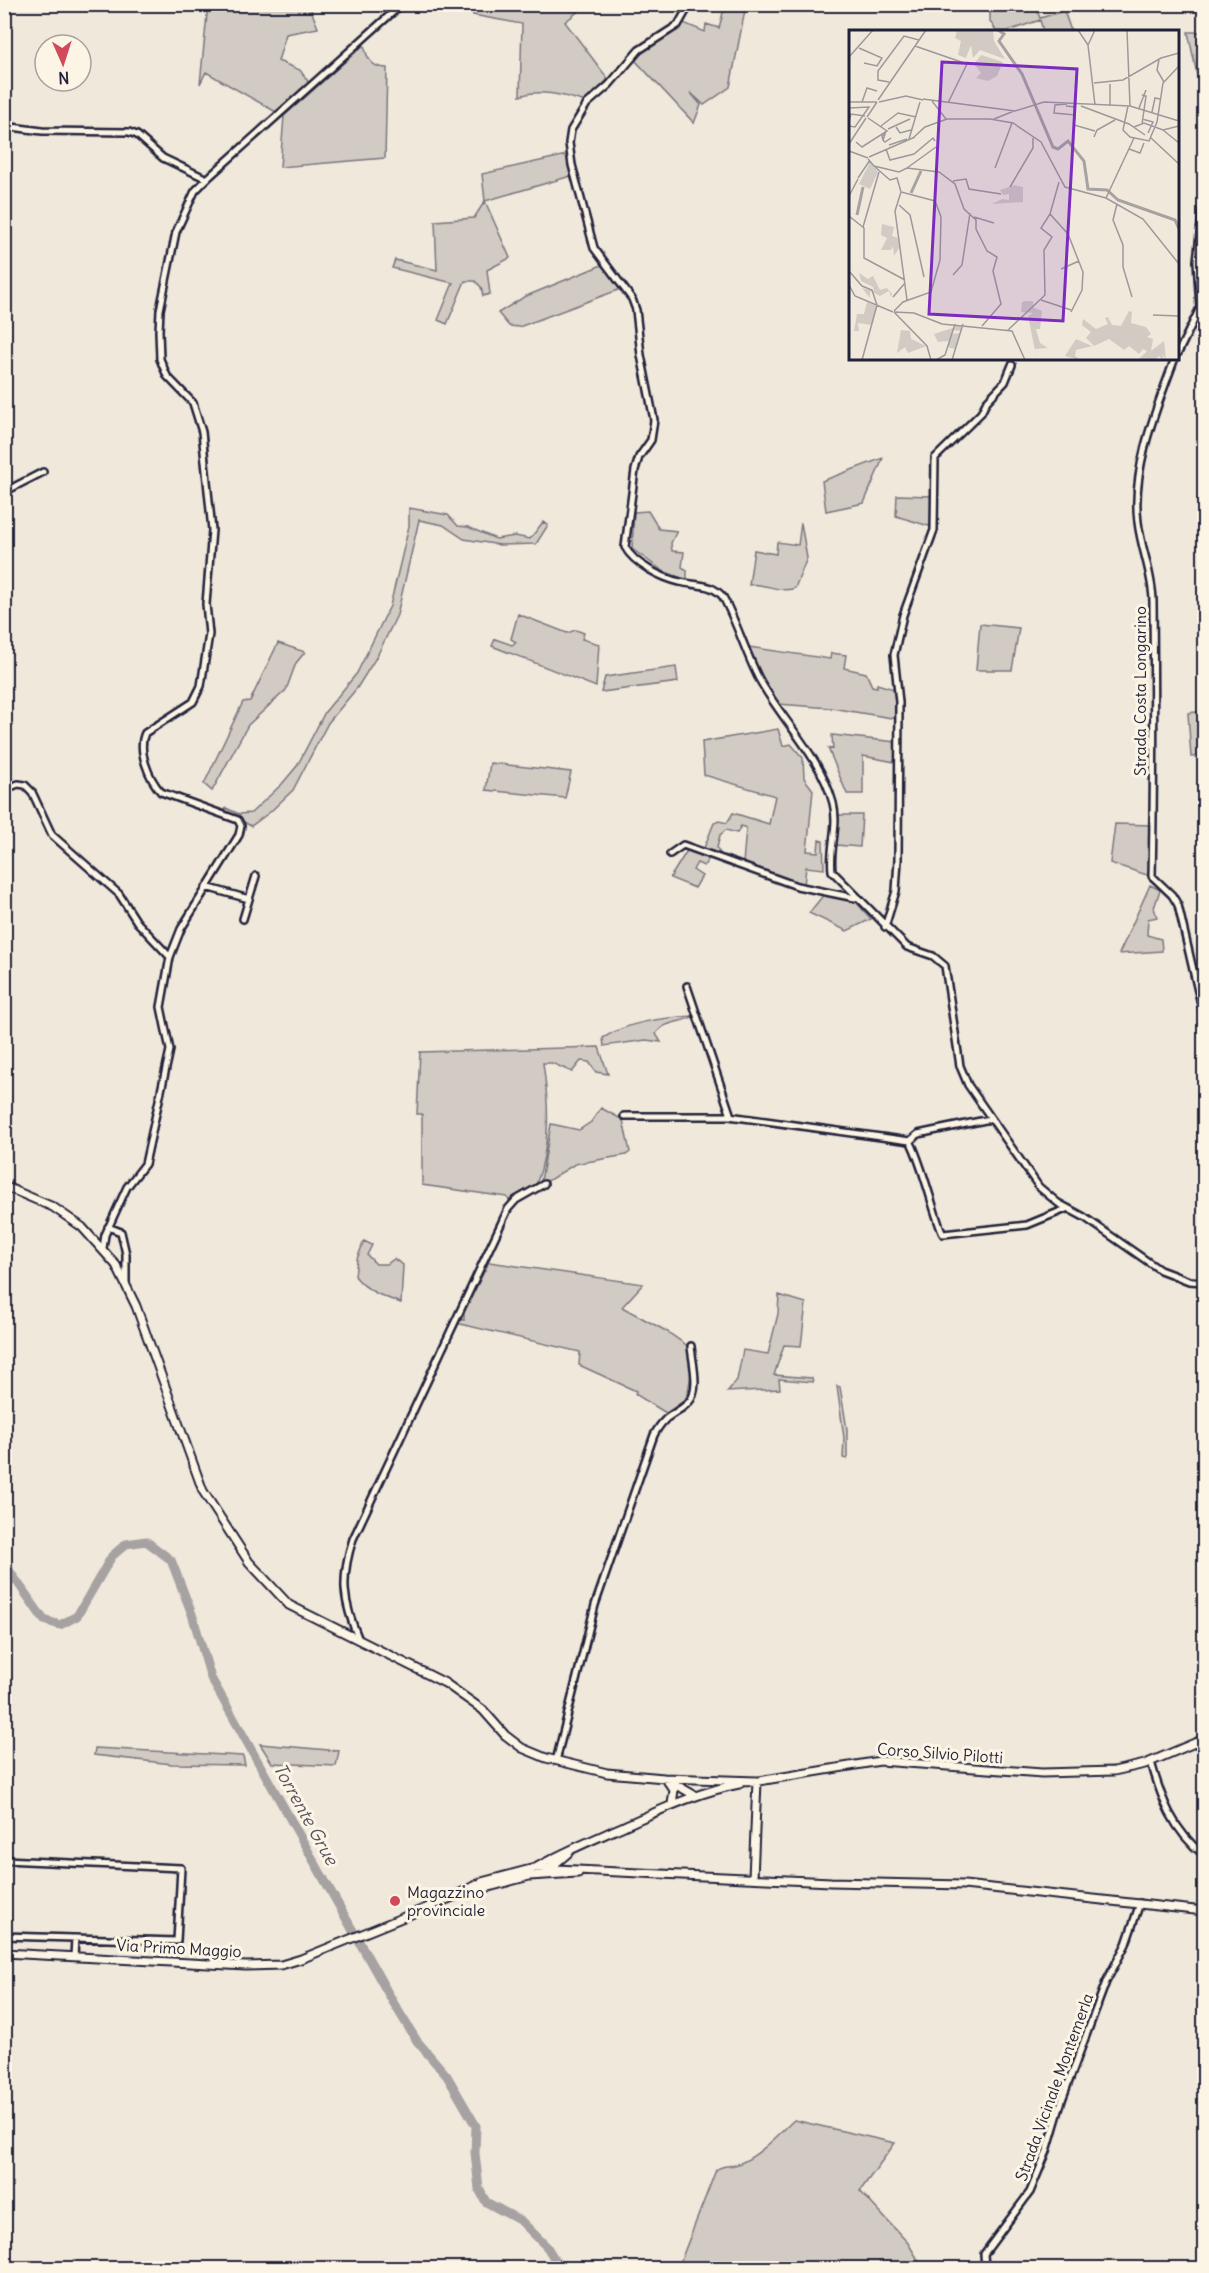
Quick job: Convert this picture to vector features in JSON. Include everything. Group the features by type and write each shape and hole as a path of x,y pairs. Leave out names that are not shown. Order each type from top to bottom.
{"main road":[{"path":"4,1186 53,1207 82,1227 103,1248 126,1282 196,1475 216,1515 249,1562 289,1605 445,1683 483,1710 505,1735 522,1748 556,1761 607,1773 664,1779 757,1781 753,1878"},
{"name":"Corso Silvio Pilotti","path":"535,1868 696,1794 757,1781 880,1761 1060,1774 1114,1771 1151,1762 1204,1739"},
{"path":"664,1779 696,1794 699,1786 691,1779"},
{"path":"664,1779 674,1790 672,1804"},
{"path":"571,1850 567,1861 572,1869"},
{"name":"Corso Silvio Pilotti","path":"529,1876 551,1868 571,1850"},
{"path":"453,1898 482,1882 535,1868 551,1868 964,1885 1204,1911"},
{"path":"453,1898 529,1876 619,1872"},
{"name":"Via Primo Maggio","path":"4,1953 246,1966 281,1965 453,1898"}],"street":[{"path":"103,1248 108,1227 126,1187 145,1164 170,1050 161,1007 170,957 181,929 239,836 241,826 238,820 161,792 152,783 142,748 142,738 150,729 194,702 201,686 209,634 206,604 212,530 202,432 193,403 167,376 160,358 160,310 176,232 195,191 402,4"},
{"path":"690,4 678,25 639,50 609,85 587,104 571,130 569,143 572,165 594,248 632,299 636,310 641,356 654,420 651,440 639,457 635,470 625,547 634,559 665,577 713,588 723,597 759,677 816,763 827,786 836,814 831,859 832,871 856,898 907,947 933,956 945,966 960,1066 968,1085 1039,1187 1066,1209 1084,1217 1160,1270 1189,1281 1204,1282"},
{"path":"4,126 42,131 129,132 163,158 207,179"},
{"path":"1179,351 1200,308 1197,261 1204,197"},
{"name":"Strada Costa Longarino","path":"1174,360 1147,438 1137,504 1138,521 1153,600 1155,781 1152,876 1172,895 1178,905 1204,1017"},
{"path":"885,927 896,891 898,860 899,702 894,655 903,615 932,536 935,458 981,413 987,401 1005,382 1012,365"},
{"path":"4,492 43,472"},
{"path":"4,790 18,784 25,785 32,792 52,835 119,894 137,922 170,957"},
{"path":"670,854 683,845 797,886 856,898"},
{"path":"243,919 256,876"},
{"path":"206,887 249,899"},
{"path":"687,986 731,1116"},
{"path":"624,1116 731,1116 910,1141 918,1134 990,1119"},
{"path":"910,1141 930,1192 938,1227 943,1234 1028,1225 1066,1209"},
{"path":"359,1640 343,1589 345,1566 353,1539 508,1209 516,1200 544,1184"},
{"path":"108,1227 121,1232 126,1254 126,1282"},
{"path":"556,1761 595,1605 654,1435 665,1417 688,1403 693,1394 691,1346"},
{"path":"1151,1762 1167,1810 1186,1840 1204,1855"},
{"path":"4,1860 181,1868 177,1941 4,1936"},
{"name":"Strada Vicinale Montemerla","path":"990,2268 985,2267 982,2262 984,2254 1030,2192 1047,2151 1062,2100 1106,1982 1126,1944 1140,1903"},
{"path":"74,1957 75,1938"}],"shaded area":[{"path":"208,5 309,5 318,28 286,34 278,61 300,70 309,83 276,112 206,72 200,84"},
{"path":"472,5 585,6 565,22 608,79 586,102 544,93 520,96 522,24 473,15"},
{"path":"725,5 746,5 730,87 704,105 690,92 701,105 694,123 634,59 684,23 705,32 706,24 719,28"},
{"path":"990,5 1035,5 1040,18 1064,11 1071,30 1043,30 1040,20 1011,30 995,30 990,21"},
{"path":"1188,32 1204,32 1204,108"},
{"path":"364,45 371,62 387,68 385,158 280,167 284,116"},
{"path":"567,155 571,176 485,201 482,174"},
{"path":"485,201 510,258 487,270 490,294 483,296 481,287 475,281 465,281 447,324 438,320 453,283 392,268 395,260 437,270 435,221 474,218"},
{"path":"602,265 621,289 519,327 509,326 498,313 524,297"},
{"path":"883,458 864,503 826,511 822,481"},
{"path":"897,495 932,496 932,527 896,516"},
{"path":"409,508 448,515 458,526 468,527 496,539 515,536 530,539 543,522 548,525 536,544 500,545 464,539 443,525 419,520 397,615 377,656 357,688 328,723 293,790 251,826 224,811 226,808 239,814 251,813 282,784 297,766 325,712 357,673 390,606 409,526"},
{"path":"648,511 659,529 677,531 671,543 672,551 684,552 682,567 687,570 687,580 663,571 632,549 634,512"},
{"path":"801,523 807,558 795,588 784,590 749,585 754,550 776,554 777,542 798,545"},
{"path":"518,614 567,633 576,630 584,633 582,639 599,644 596,687 492,646 495,639 512,645 516,642 511,639"},
{"path":"980,624 1019,628 1012,670 976,670"},
{"path":"278,643 305,652 296,663 286,690 248,725 212,791 204,784 243,702 250,701"},
{"path":"749,647 830,659 831,653 846,655 844,668 866,673 872,686 877,687 877,684 894,689 898,719 831,708 778,704 761,676"},
{"path":"676,667 678,682 601,692 605,677"},
{"path":"1204,711 1204,756 1191,757 1188,713"},
{"path":"778,729 783,746 791,744 803,758 804,778 813,790 807,851 818,852 819,840 823,841 824,869 806,867 804,885 743,863 746,828 741,826 737,833 726,830 720,835 717,848 721,855 704,848 714,823 719,821 727,823 733,813 769,824 775,796 704,775 702,742"},
{"path":"832,735 896,742 895,762 863,756 863,794 847,794 828,748 833,749"},
{"path":"490,763 571,772 565,798 486,790"},
{"path":"839,815 862,815 860,847 836,845"},
{"path":"1115,824 1152,825 1150,876 1110,863"},
{"path":"688,849 710,857 704,866 697,863 693,870 702,876 695,888 670,878"},
{"path":"1150,885 1160,890 1154,908 1157,917 1148,919 1147,935 1161,939 1162,951 1119,954"},
{"path":"825,893 855,901 871,919 847,931 809,913"},
{"path":"694,1016 660,1029 656,1034 661,1042 646,1040 604,1046 603,1038 635,1024"},
{"path":"599,1047 608,1074 596,1072 589,1062 581,1061 572,1072 552,1063 543,1063 547,1094 547,1125 544,1155 536,1185 510,1202 507,1197 422,1185 422,1114 417,1114 420,1052"},
{"path":"601,1108 623,1120 630,1152 626,1155 575,1164 546,1182 541,1181 551,1124 579,1130 591,1122"},
{"path":"364,1241 372,1245 367,1255 376,1264 387,1264 394,1259 403,1265 401,1303 370,1290 355,1276 357,1259"},
{"path":"489,1262 643,1284 622,1307 666,1331 689,1347 691,1374 685,1400 666,1413 635,1394 636,1391 579,1365 580,1352 456,1323 458,1319 464,1320 464,1312"},
{"path":"779,1295 806,1303 801,1346 784,1345 774,1375 812,1378 813,1382 779,1379 780,1389 727,1392 737,1380 743,1350 768,1354 778,1314"},
{"path":"837,1386 840,1387 847,1429 847,1459 843,1458 844,1438"},
{"path":"260,1744 339,1751 336,1766 272,1763"},
{"path":"95,1748 243,1756 245,1765 172,1764 94,1755"},
{"path":"794,2120 895,2143 860,2191 908,2243 923,2268 678,2268 716,2170 738,2164 753,2156"}],"waterway":[{"name":"Torrente Grue","path":"4,1563 44,1620 60,1625 77,1616 112,1556 126,1544 146,1541 171,1560 192,1614 211,1678 393,2002 417,2041 447,2076 476,2126 475,2153 479,2189 486,2202 521,2221 547,2247 560,2268"}],"place":[{"name":"Magazzino provinciale","path":"395,1901"}]}
